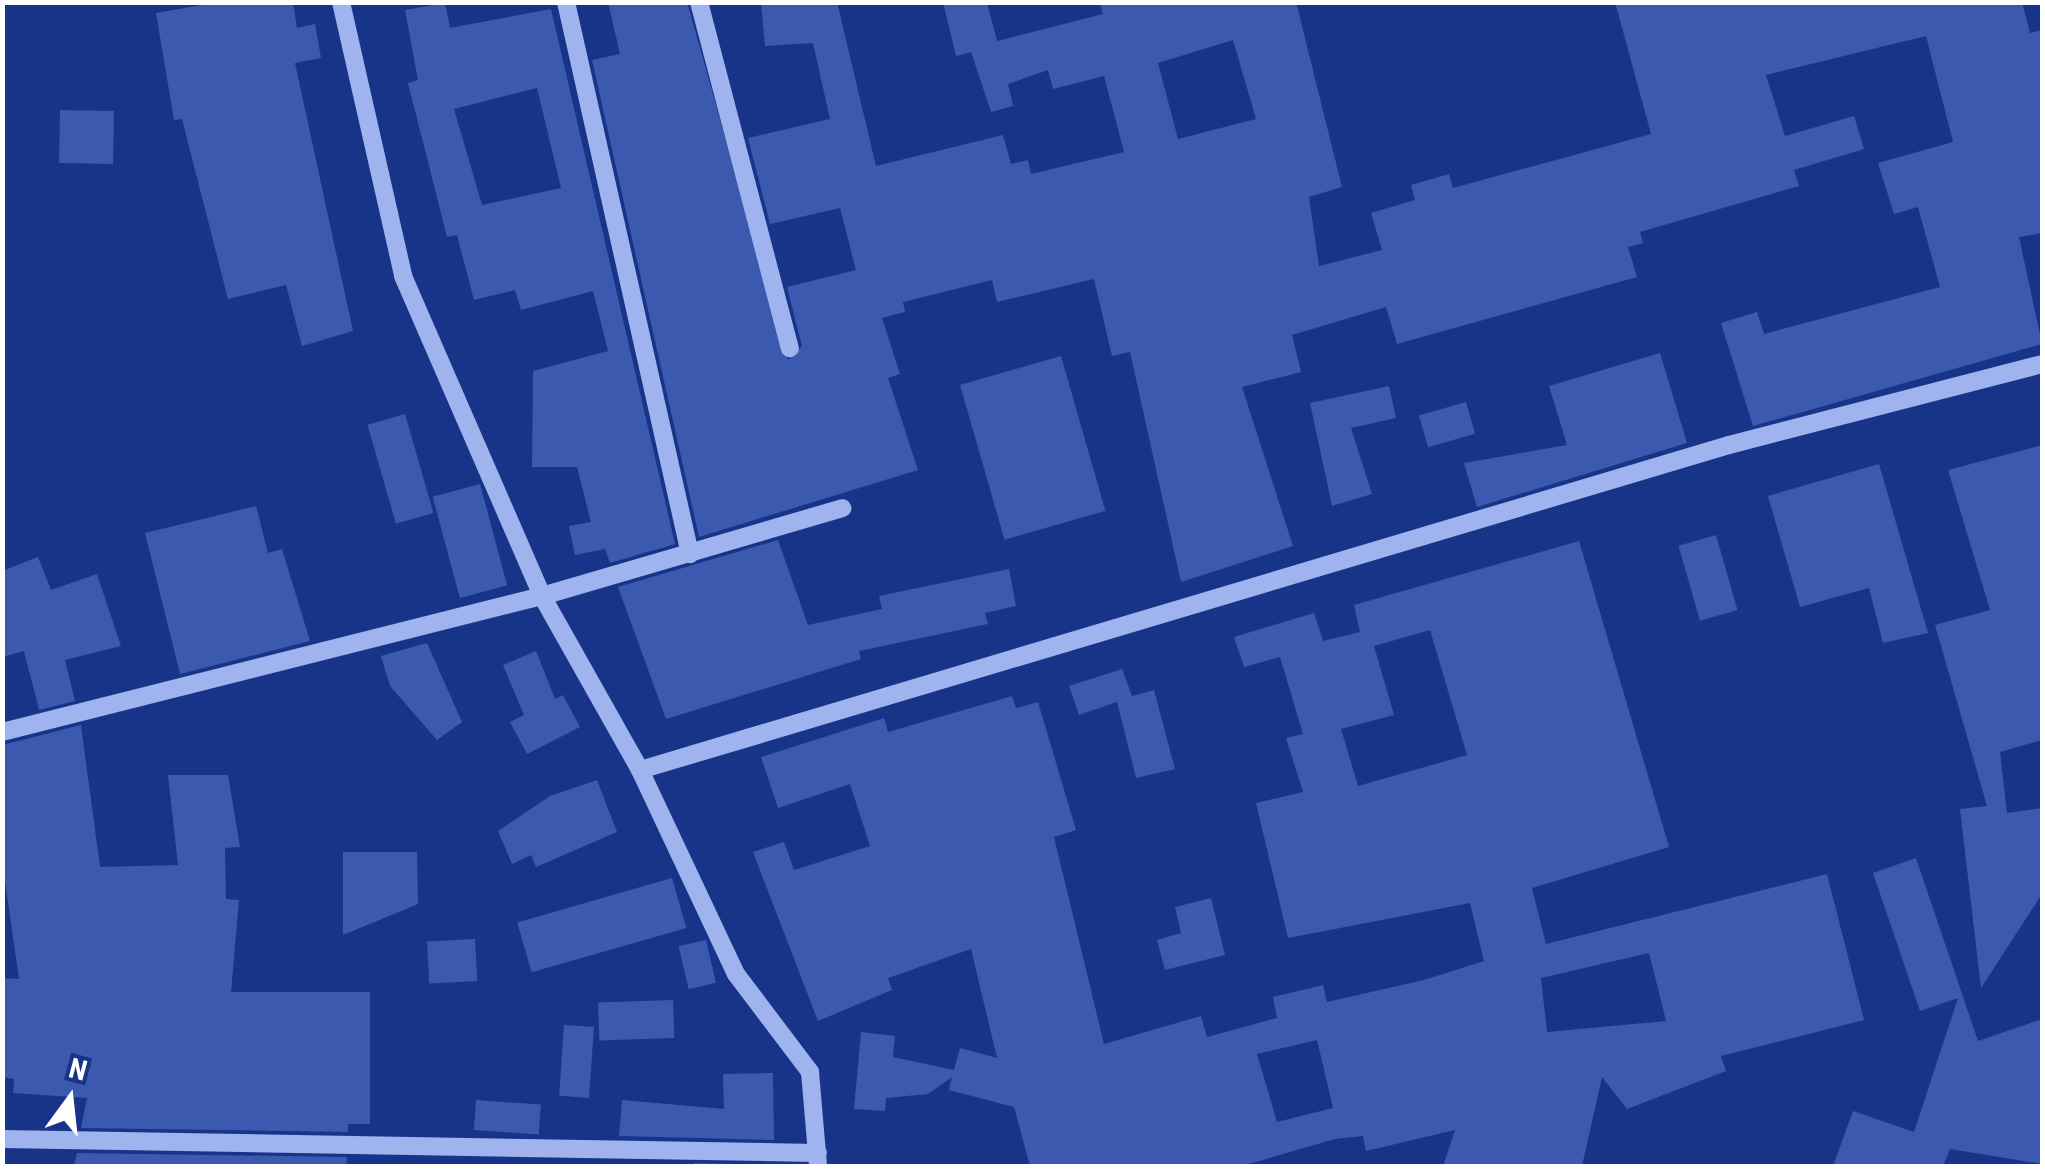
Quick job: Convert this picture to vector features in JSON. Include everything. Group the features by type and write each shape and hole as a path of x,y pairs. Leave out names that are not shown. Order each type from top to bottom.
{"street":[{"path":"2,1138 818,1160 810,1072 736,974 640,770 542,596 403,276 341,2"},
{"path":"566,2 690,554"},
{"path":"699,2 790,348"},
{"path":"640,770 1728,445 2042,364"},
{"path":"2,732 542,596 842,508"}],"building":[{"path":"219,2 293,2 297,28 315,24 321,58 295,63 353,331 302,346 286,285 228,299 182,119 174,120 156,13"},
{"path":"608,2 687,2 788,360 802,346 787,287 856,270 840,208 770,224 748,138 830,119 813,43 765,46 761,2 837,2 876,166 1003,135 1011,164 1028,160 1031,174 1124,152 1104,76 1053,89 1048,70 1008,84 1013,106 991,112 971,52 956,56 943,2 987,2 997,41 1103,14 1100,2 1296,2 1342,187 1309,197 1319,266 1382,250 1371,213 1415,200 1411,185 1449,174 1453,188 1651,134 1615,2 2022,2 2030,33 2042,30 2042,233 2019,237 2042,344 1753,426 1721,323 1757,312 1764,334 1940,287 1918,207 1894,214 1878,163 1953,142 1926,36 1766,75 1785,136 1854,116 1864,149 1794,170 1799,186 1640,232 1643,243 1628,247 1637,277 1397,344 1386,307 1292,335 1301,372 1242,387 1293,546 1181,582 1130,352 1112,356 1094,279 997,302 992,280 903,302 905,312 882,318 900,374 888,378 918,470 699,537 592,60 620,54","holes":["1233,40 1256,119 1178,139 1158,63"]},
{"path":"445,3 450,28 551,9 675,544 610,563 605,549 575,555 569,526 591,522 577,467 532,467 533,371 608,351 593,291 521,310 515,290 474,300 457,235 447,237 408,83 418,80 405,10","holes":["537,88 561,188 482,205 454,109"]},
{"path":"60,110 114,111 113,164 59,163"},
{"path":"1660,353 1687,443 1477,507 1464,463 1567,445 1549,386"},
{"path":"1061,356 1105,511 1004,540 960,385"},
{"path":"1389,386 1396,418 1351,428 1372,494 1332,506 1310,403"},
{"path":"1466,402 1475,434 1428,447 1419,416"},
{"path":"405,414 433,513 396,524 368,425"},
{"path":"2042,445 2042,740 2000,752 2007,813 2042,808 2042,894 1981,988 1960,809 1987,806 1935,625 1990,610 1948,470"},
{"path":"1879,464 1928,633 1883,643 1869,588 1800,607 1768,496"},
{"path":"480,484 507,585 460,598 433,497"},
{"path":"256,506 268,553 282,549 310,641 180,674 145,533"},
{"path":"1716,535 1737,610 1700,621 1679,546"},
{"path":"778,540 808,625 882,609 879,596 1009,569 1016,606 985,613 988,624 859,651 861,659 666,719 618,587"},
{"path":"1579,541 1669,847 1532,888 1546,944 1827,874 1864,1020 1721,1056 1726,1071 1627,1109 1602,1077 1582,1166 1443,1166 1455,1130 1366,1151 1363,1136 1335,1139 1242,1166 1030,1166 1014,1107 949,1090 952,1077 928,1094 886,1098 885,1111 854,1109 861,1032 895,1036 893,1057 954,1070 960,1048 997,1058 971,949 888,978 892,990 818,1021 753,852 784,842 794,870 870,846 850,784 778,808 761,757 884,718 888,732 1012,696 1016,708 1038,702 1076,830 1054,837 1104,1044 1201,1016 1207,1037 1277,1018 1273,997 1323,985 1327,1002 1424,980 1484,961 1470,903 1288,938 1256,803 1303,792 1286,738 1303,734 1280,657 1244,667 1234,637 1314,613 1323,641 1360,632 1354,605","holes":["1430,630 1467,755 1358,786 1341,729 1394,715 1374,646","1649,953 1666,1021 1547,1032 1541,978","1317,1040 1333,1108 1277,1122 1257,1054"]},
{"path":"38,557 51,590 97,574 121,646 65,660 75,701 39,710 24,651 2,657 2,571"},
{"path":"427,643 462,722 437,740 390,686 381,656"},
{"path":"536,651 555,699 563,695 580,727 527,754 510,722 524,715 503,665"},
{"path":"1122,669 1132,696 1154,690 1175,769 1136,778 1117,702 1079,715 1069,686"},
{"path":"81,725 100,867 178,865 168,775 228,775 240,847 225,848 226,899 239,900 231,992 370,992 370,1124 348,1124 348,1132 81,1128 87,1098 13,1093 14,1079 2,1077 2,978 19,979 2,861 2,745"},
{"path":"597,780 617,832 536,867 531,855 512,864 498,831 550,796"},
{"path":"343,852 417,852 418,904 343,935"},
{"path":"1916,858 1978,1041 2042,1019 2042,1164 1950,1149 1943,1166 1833,1166 1853,1111 1914,1132 1958,998 1920,1011 1873,873"},
{"path":"672,878 686,928 532,972 517,922"},
{"path":"1211,898 1225,955 1165,970 1157,940 1181,933 1175,907"},
{"path":"475,939 477,981 429,983 427,942"},
{"path":"706,940 716,983 689,989 679,946"},
{"path":"673,1000 674,1038 599,1041 598,1003"},
{"path":"564,1025 594,1027 589,1098 559,1096"},
{"path":"773,1073 774,1140 619,1136 622,1100 724,1109 723,1074"},
{"path":"476,1100 541,1105 539,1134 474,1130"},
{"path":"77,1153 347,1157 346,1166 74,1166"},
{"path":"775,1165 775,1166 693,1166"}]}
